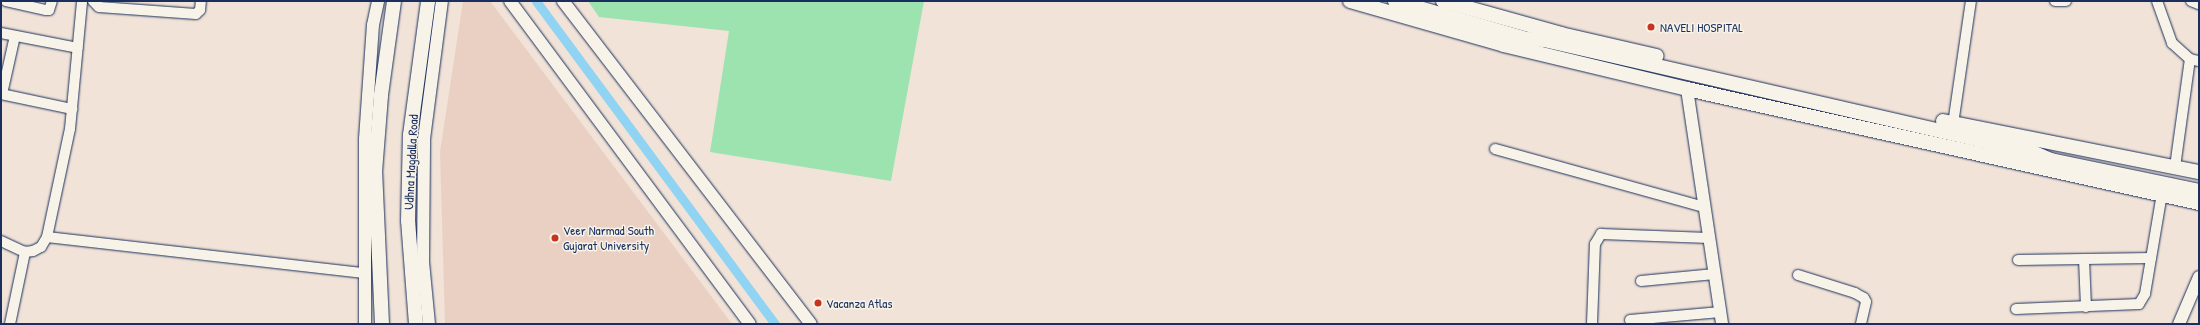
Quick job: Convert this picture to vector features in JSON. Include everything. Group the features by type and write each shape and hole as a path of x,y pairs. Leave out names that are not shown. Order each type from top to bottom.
{"main road":[{"path":"382,324 375,172 381,95 394,1"},
{"name":"Udhna Magdalla Road","path":"416,324 408,221 410,135 428,1"},
{"path":"1350,1 1374,4 1504,45 1687,89 2199,203"},
{"path":"1395,1 1527,39 1544,40 2032,152 2051,160 2199,191"},
{"path":"1424,1 1530,32 1544,40"},
{"path":"1443,1 1561,34 1953,124 2199,172"},
{"path":"2032,152 2052,152 2199,180"}],"street":[{"path":"6,1 49,10 52,1"},
{"path":"1,241 25,252 41,247 47,237 72,109 82,1"},
{"path":"93,1 99,7 140,5 196,14 200,10 201,1"},
{"path":"365,324 365,139 373,25 378,1"},
{"path":"429,324 423,262 424,139 442,1"},
{"path":"510,1 750,324"},
{"path":"562,1 811,324"},
{"path":"1953,124 1971,1"},
{"path":"2056,1 2066,1"},
{"path":"2157,1 2172,43 2194,60 2174,167"},
{"path":"2191,1 2199,4"},
{"path":"1,33 78,48"},
{"path":"15,36 1,94 72,109"},
{"path":"1630,320 1722,318 1687,89"},
{"path":"1495,148 1704,207"},
{"path":"2016,309 2139,304 2144,294 2162,194"},
{"path":"1592,324 1596,244 1601,234 1709,238"},
{"path":"47,237 364,272"},
{"path":"10,324 25,252"},
{"path":"2018,260 2151,258"},
{"path":"2084,259 2086,307"},
{"path":"1641,281 1715,274"},
{"path":"1798,274 1855,293 1864,298 1866,302 1862,324"},
{"path":"2179,324 2199,277"}],"shaded area":[{"name":"Veer Narmad South Gujarat University","path":"463,1 490,1 732,324 445,324 440,152"}],"green space":[{"path":"588,1 924,1 891,181 710,152 729,31 599,17"}],"waterway":[{"path":"536,1 775,324"}],"place":[{"name":"NAVELI HOSPITAL","path":"1651,27"},
{"name":"Veer Narmad South Gujarat University","path":"555,238"},
{"name":"Vacanza Atlas","path":"818,303"}]}
